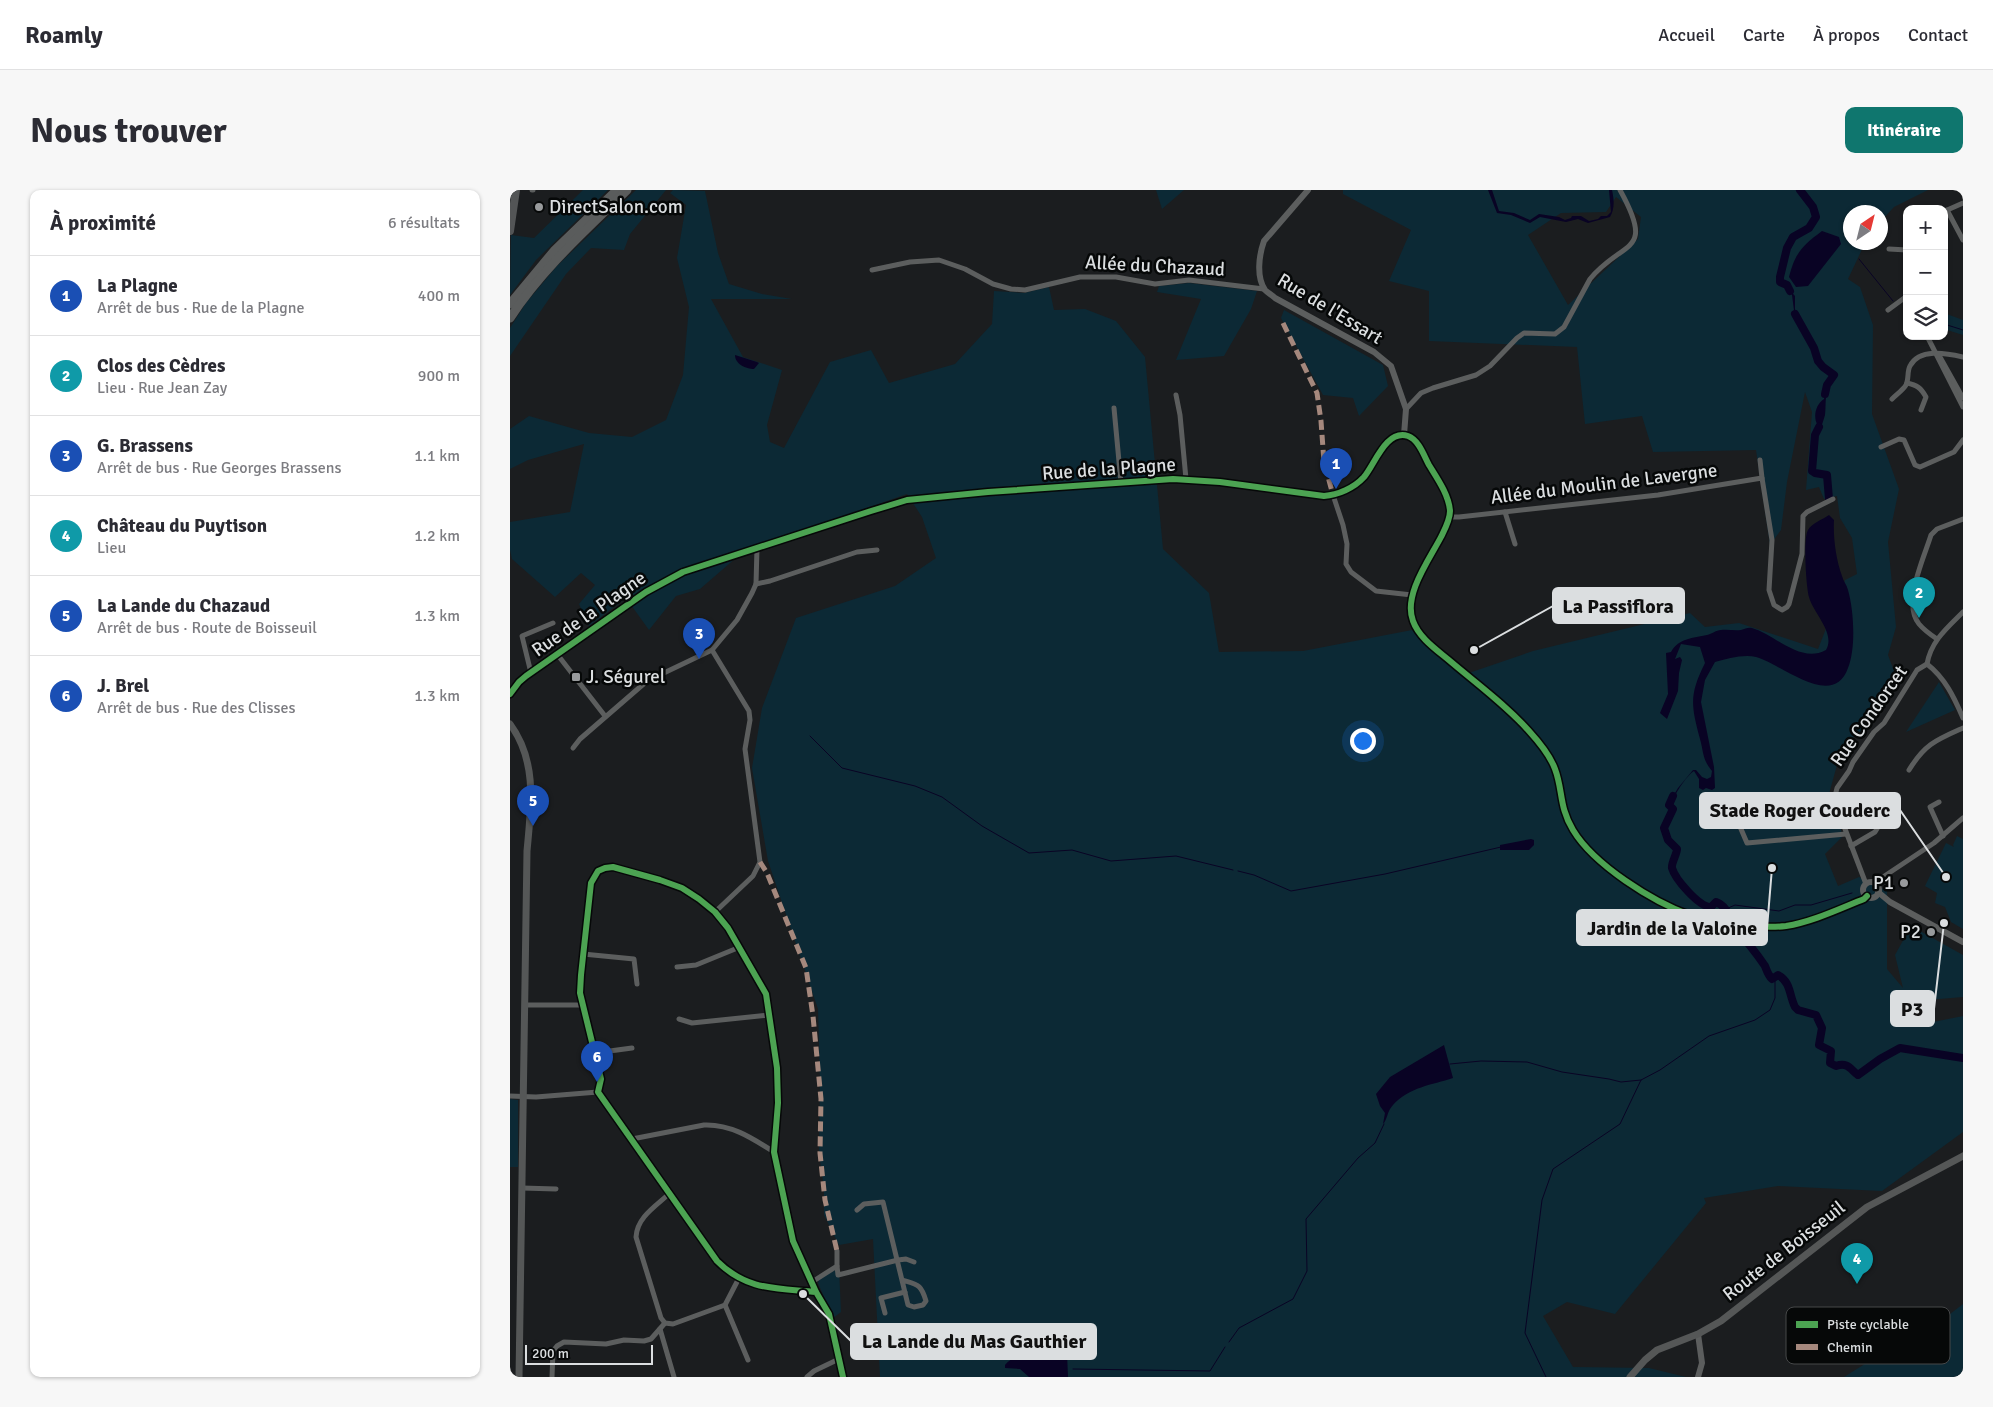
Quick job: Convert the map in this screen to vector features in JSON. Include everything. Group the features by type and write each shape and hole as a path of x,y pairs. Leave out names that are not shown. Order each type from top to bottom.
{"highway":[{"path":"510,304 548,258 617,190"},
{"path":"510,318 532,287 552,265 627,190"}],"main road":[{"path":"510,206 511,190"},
{"path":"510,231 516,190"},
{"path":"510,724 524,750 531,787 527,854 519,1377"},
{"name":"Route de Boisseuil","path":"1630,1377 1657,1350 1698,1334 1721,1321 1867,1207 1963,1156"}],"street":[{"name":"Rue de l'Essart","path":"1308,190 1264,241 1260,251 1259,269 1264,289 1275,298 1384,359 1390,366 1406,409 1404,435"},
{"path":"1406,409 1421,393 1476,375 1490,366 1524,333 1555,334 1564,327 1595,272 1632,244 1635,237 1636,226 1630,208 1620,190"},
{"path":"1948,209 1963,202"},
{"path":"1948,214 1963,240"},
{"path":"1889,250 1903,250"},
{"name":"Allée du Chazaud","path":"872,270 910,262 939,260 965,269 993,284 1012,289 1025,290 1080,277 1116,277 1155,284 1189,280 1264,289"},
{"path":"1888,310 1903,299"},
{"path":"1931,340 1963,407"},
{"path":"1892,399 1907,383 1908,368 1915,357 1921,354 1963,356"},
{"path":"1936,354 1963,398"},
{"path":"1907,383 1916,385 1926,397 1921,410"},
{"path":"1176,395 1180,415 1186,479"},
{"path":"1114,408 1121,483"},
{"path":"1404,435 1416,442 1439,482 1449,504 1449,517 1412,595 1411,616 1420,634 1518,719 1541,744 1555,769 1563,811 1574,832 1592,852 1621,878 1661,901 1691,915 1734,925 1785,926 1815,918 1855,903 1883,878 1943,836 1963,818"},
{"name":"Rue de la Plagne","path":"510,694 519,682 557,654 657,585 683,572 908,500 1186,479 1324,496 1333,495 1354,486 1364,477 1389,440 1404,435"},
{"path":"1882,447 1899,439 1904,440 1915,466 1920,467 1954,452 1963,440"},
{"path":"1760,460 1772,540 1770,590 1774,605 1782,610 1789,604 1799,571 1803,540 1803,516 1807,512 1833,499"},
{"name":"Allée du Moulin de Lavergne","path":"1449,517 1658,495 1762,478"},
{"path":"1333,495 1343,525 1346,544 1346,564 1351,572 1376,591 1412,595"},
{"path":"1505,512 1515,544"},
{"path":"1937,639 1919,624 1914,615 1912,597 1931,535 1937,529 1963,519"},
{"path":"573,748 605,716 648,681 712,650 737,620 756,584 757,548"},
{"path":"756,584 856,552 877,550"},
{"path":"1963,612 1937,639 1929,652 1927,664 1943,679 1963,718"},
{"path":"531,673 522,636 553,623"},
{"path":"712,650 749,711 750,720 744,748 760,862 753,876 715,912"},
{"path":"557,654 605,716"},
{"name":"Rue Condorcet","path":"1846,834 1834,800 1837,788 1849,771 1852,762 1874,732 1884,723 1917,670 1927,664"},
{"path":"1909,770 1918,755 1927,746 1963,728"},
{"path":"1939,802 1930,807 1943,836"},
{"path":"1851,846 1875,832 1888,811"},
{"path":"1738,822 1747,843 1846,834 1871,890 1963,942"},
{"path":"816,1292 758,1285 738,1278 717,1261 598,1092 601,1079 582,1005 581,975 591,883 598,871 613,867 682,888 715,912 740,946 766,994 777,1068 778,1103 774,1152 793,1241 816,1292 830,1314 843,1377"},
{"path":"677,967 696,965 740,946"},
{"path":"583,954 634,959 637,984"},
{"path":"525,1005 582,1005"},
{"path":"679,1019 692,1024 769,1015"},
{"path":"595,1053 632,1048"},
{"path":"510,1096 524,1097 598,1092"},
{"path":"632,1139 714,1124 726,1126 740,1132 774,1152"},
{"path":"522,1188 556,1188"},
{"path":"670,1193 641,1220 636,1229 636,1237 661,1318 665,1323 673,1324 725,1304 738,1278"},
{"path":"857,1210 864,1204 883,1202 908,1305 914,1307 923,1305 926,1301 923,1289 919,1285 902,1280"},
{"path":"837,1251 838,1276 898,1260 906,1259 914,1262"},
{"path":"812,1282 837,1266"},
{"path":"885,1313 881,1298 905,1292"},
{"path":"725,1304 747,1353 748,1360"},
{"path":"552,1377 553,1351 564,1342 606,1344 624,1340 644,1341 651,1339 665,1323"},
{"path":"660,1329 674,1377"},
{"path":"1698,1334 1702,1363 1698,1377"},
{"path":"807,1377 814,1371 839,1359"}],"shaded area":[{"path":"583,190 608,190 536,260 510,295 511,235 534,238"},
{"path":"636,190 666,190 630,234 624,250 591,248 566,274 510,356 510,328 526,303 557,266"},
{"path":"673,190 705,191 718,253 729,284 762,294 792,299 711,299 743,357 782,370 767,425 770,442 784,448 830,362 871,350 889,383 955,364 992,324 994,291 1024,293 1049,287 1054,310 1085,309 1116,321 1145,357 1163,549 1209,593 1219,652 1303,651 1412,630 1466,674 1533,651 1690,613 1705,627 1739,623 1818,649 1845,580 1857,574 1852,538 1840,518 1837,496 1824,499 1819,487 1806,490 1812,412 1805,392 1787,482 1781,530 1770,545 1756,450 1653,452 1642,416 1585,424 1577,347 1429,341 1429,291 1389,281 1411,230 1343,194 1343,190 1928,190 1894,207 1888,213 1888,205 1843,205 1843,250 1862,250 1848,279 1860,287 1873,325 1872,414 1899,489 1888,542 1896,627 1888,655 1895,674 1866,727 1842,747 1824,812 1841,829 1842,837 1825,854 1838,886 1859,877 1887,891 1887,969 1903,988 1895,955 1911,926 1963,955 1963,997 1915,1001 1933,1022 1963,1016 1963,1132 1882,1191 1778,1186 1704,1198 1706,1203 1615,1314 1567,1302 1543,1316 1573,1367 1649,1368 1686,1377 880,1377 873,1239 839,1245 824,1215 824,1188 819,1154 818,1009 768,861 752,768 762,708 796,618 895,586 936,558 922,517 907,494 744,551 700,589 676,596 649,630 626,598 589,626 579,604 595,585 581,573 555,597 512,559 510,550 510,522 570,512 584,444 528,460 510,469 510,429 529,416 589,433 632,437 666,420 683,375 689,307 677,258 686,205 670,193","holes":["1616,197 1641,217 1638,239 1568,305 1528,235 1561,213 1606,212"]},
{"path":"1156,190 1184,190 1162,209"},
{"path":"1488,190 1492,190 1499,211 1514,213 1530,220 1539,214 1559,217 1565,220 1572,216 1581,216 1589,221 1598,219 1601,216 1607,216 1611,212 1609,190 1612,190 1614,200 1610,217 1588,223 1578,219 1566,222 1540,217 1530,223 1511,215 1497,213"},
{"path":"1806,199 1813,208 1817,221 1805,234 1799,236 1790,245 1782,269 1788,246 1816,219"},
{"path":"1822,231 1839,237 1841,244 1808,286 1796,287 1789,277 1794,262 1804,246"},
{"path":"1189,283 1257,291 1251,309 1224,356 1176,360 1201,299 1157,292 1159,286"},
{"path":"1787,287 1795,296 1795,313 1814,348 1795,318 1792,295"},
{"path":"1284,310 1383,365 1388,386 1359,416 1353,398 1323,395 1281,318"},
{"path":"1948,314 1963,320 1963,335 1948,330"},
{"path":"1814,348 1825,368 1833,371 1834,374 1828,389 1825,415 1815,447 1816,410 1824,399 1827,385 1833,376 1832,372 1823,367 1818,361"},
{"path":"735,355 759,363 754,369 748,368 737,361"},
{"path":"1813,465 1814,472 1825,472 1828,475 1829,499 1827,475 1815,473 1812,471"},
{"path":"1829,515 1834,520 1837,556 1852,608 1853,640 1851,660 1848,668 1841,680 1831,685 1819,685 1805,681 1756,657 1740,656 1715,662 1705,680 1701,702 1714,767 1715,788 1703,790 1699,788 1699,779 1694,771 1691,773 1674,797 1672,805 1676,808 1669,819 1665,831 1664,828 1673,809 1669,803 1678,788 1693,770 1696,770 1702,777 1707,779 1711,777 1712,771 1706,763 1693,708 1696,684 1705,663 1700,647 1681,644 1675,659 1680,657 1682,660 1678,691 1667,719 1660,713 1668,694 1666,653 1671,652 1674,647 1687,639 1719,630 1749,628 1761,632 1797,651 1816,653 1826,650 1828,637 1826,630 1811,603 1808,591 1805,552 1806,535 1810,528"},
{"path":"1939,682 1955,710 1906,732"},
{"path":"1666,834 1679,848 1674,868 1689,890 1709,906 1717,899 1722,901 1733,917 1719,903 1716,902 1708,908 1691,896 1678,879 1672,866 1677,849 1668,840"},
{"path":"1957,836 1963,839 1963,929 1951,922 1945,907 1935,903 1937,893 1925,886 1946,843 1954,847"},
{"path":"1534,840 1534,845 1529,850 1500,850 1500,845"},
{"path":"1735,929 1738,929 1757,951 1771,976 1779,974 1789,982 1797,1007 1816,1013 1822,1026 1820,1043 1823,1046 1830,1047 1833,1051 1830,1060 1833,1063 1845,1063 1858,1072 1903,1045 1911,1049 1956,1054 1963,1056 1963,1058 1900,1048 1880,1059 1858,1075 1851,1068 1843,1065 1836,1066 1830,1063 1829,1060 1831,1051 1819,1045 1821,1028 1818,1018 1815,1015 1797,1009 1783,979 1778,975 1772,979 1758,955"},
{"path":"1444,1045 1453,1078 1421,1087 1406,1094 1391,1107 1383,1124 1385,1113 1380,1106 1376,1094 1390,1077"},
{"path":"510,1099 518,1100 518,1167 510,1167"},
{"path":"839,1268 841,1312 833,1318 818,1283 819,1279"},
{"path":"1963,1304 1963,1377 1844,1377 1865,1364 1950,1364 1950,1314"},
{"path":"1040,1351 1067,1353 1068,1377 1029,1377 1020,1369 1005,1368 1008,1362 1016,1357"}],"waterway":[{"path":"1790,291 1787,285 1780,282 1787,248 1793,237 1809,228 1816,217 1813,207 1800,190"},
{"path":"1859,259 1893,301"},
{"path":"1795,314 1814,348 1818,361 1834,375 1827,385 1825,394"},
{"path":"1948,325 1963,330"},
{"path":"1819,427 1815,435 1812,471 1827,475 1829,499"},
{"path":"810,736 842,768 915,786 942,797 982,826 1029,853 1072,850 1111,861 1176,856 1233,870"},
{"path":"1673,796 1669,805 1673,809 1664,828 1668,840 1677,849 1672,866 1674,873 1694,898 1706,906 1711,907 1716,902 1724,907 1734,925 1762,961 1772,979 1778,975 1785,981 1795,1007 1798,1010 1816,1015 1822,1028 1819,1045 1831,1051 1830,1063 1836,1066 1843,1065 1851,1068 1858,1075 1880,1059 1900,1048 1963,1058"},
{"path":"1238,871 1254,875 1291,891 1385,874 1501,847"},
{"path":"1726,909 1735,905 1779,911 1795,905 1811,905 1852,893"},
{"path":"1546,1377 1525,1333 1542,1200 1553,1169 1620,1124 1641,1080 1660,1070 1709,1036 1755,1020 1770,1010 1775,998 1775,978"},
{"path":"1450,1064 1481,1061 1527,1062 1562,1072 1621,1082 1641,1080"},
{"path":"1229,1342 1239,1328 1293,1299 1307,1271 1306,1219 1358,1158 1375,1143 1384,1124"},
{"path":"1073,1369 1210,1371 1225,1347"}],"marked path":[{"path":"1283,323 1317,393 1324,462 1333,495"},
{"path":"760,862 767,873 806,968 821,1099 820,1153 825,1200 837,1251"}],"cycle path":[{"path":"510,694 526,676 646,592 683,572 907,500 988,492 1173,479 1220,482 1324,496 1346,490 1356,484 1364,477 1387,442 1400,435 1408,436 1421,449 1439,481 1445,493 1450,511 1446,528 1414,589 1411,600 1413,621 1419,633 1429,643 1501,703 1540,744 1555,769 1565,814 1573,830 1595,856 1626,881 1659,901 1690,915 1724,923 1764,927 1786,926 1825,915 1867,896"},
{"path":"816,1292 775,1288 751,1283 728,1271 717,1261 598,1092 601,1079 580,993 591,883 598,871 613,867 660,880 682,888 699,899 715,912 728,928 766,994 777,1068 778,1103 774,1152 793,1241 816,1292 829,1314 843,1377"}],"place":[{"name":"DirectSalon.com","path":"539,207"},
{"name":"La Plagne","path":"1336,489"},
{"name":"Clos des Cèdres","path":"1919,618"},
{"name":"La Passiflora","path":"1474,650"},
{"name":"G. Brassens","path":"699,659"},
{"name":"J. Ségurel","path":"576,677"},
{"name":"La Lande du Chazaud","path":"533,826"},
{"name":"Jardin de la Valoine","path":"1772,868"},
{"name":"Stade Roger Couderc","path":"1946,877"},
{"name":"P1","path":"1904,883"},
{"name":"P3","path":"1944,923"},
{"name":"P2","path":"1931,932"},
{"name":"J. Brel","path":"597,1082"},
{"name":"Château du Puytison","path":"1857,1284"},
{"name":"La Lande du Mas Gauthier","path":"803,1294"}]}
